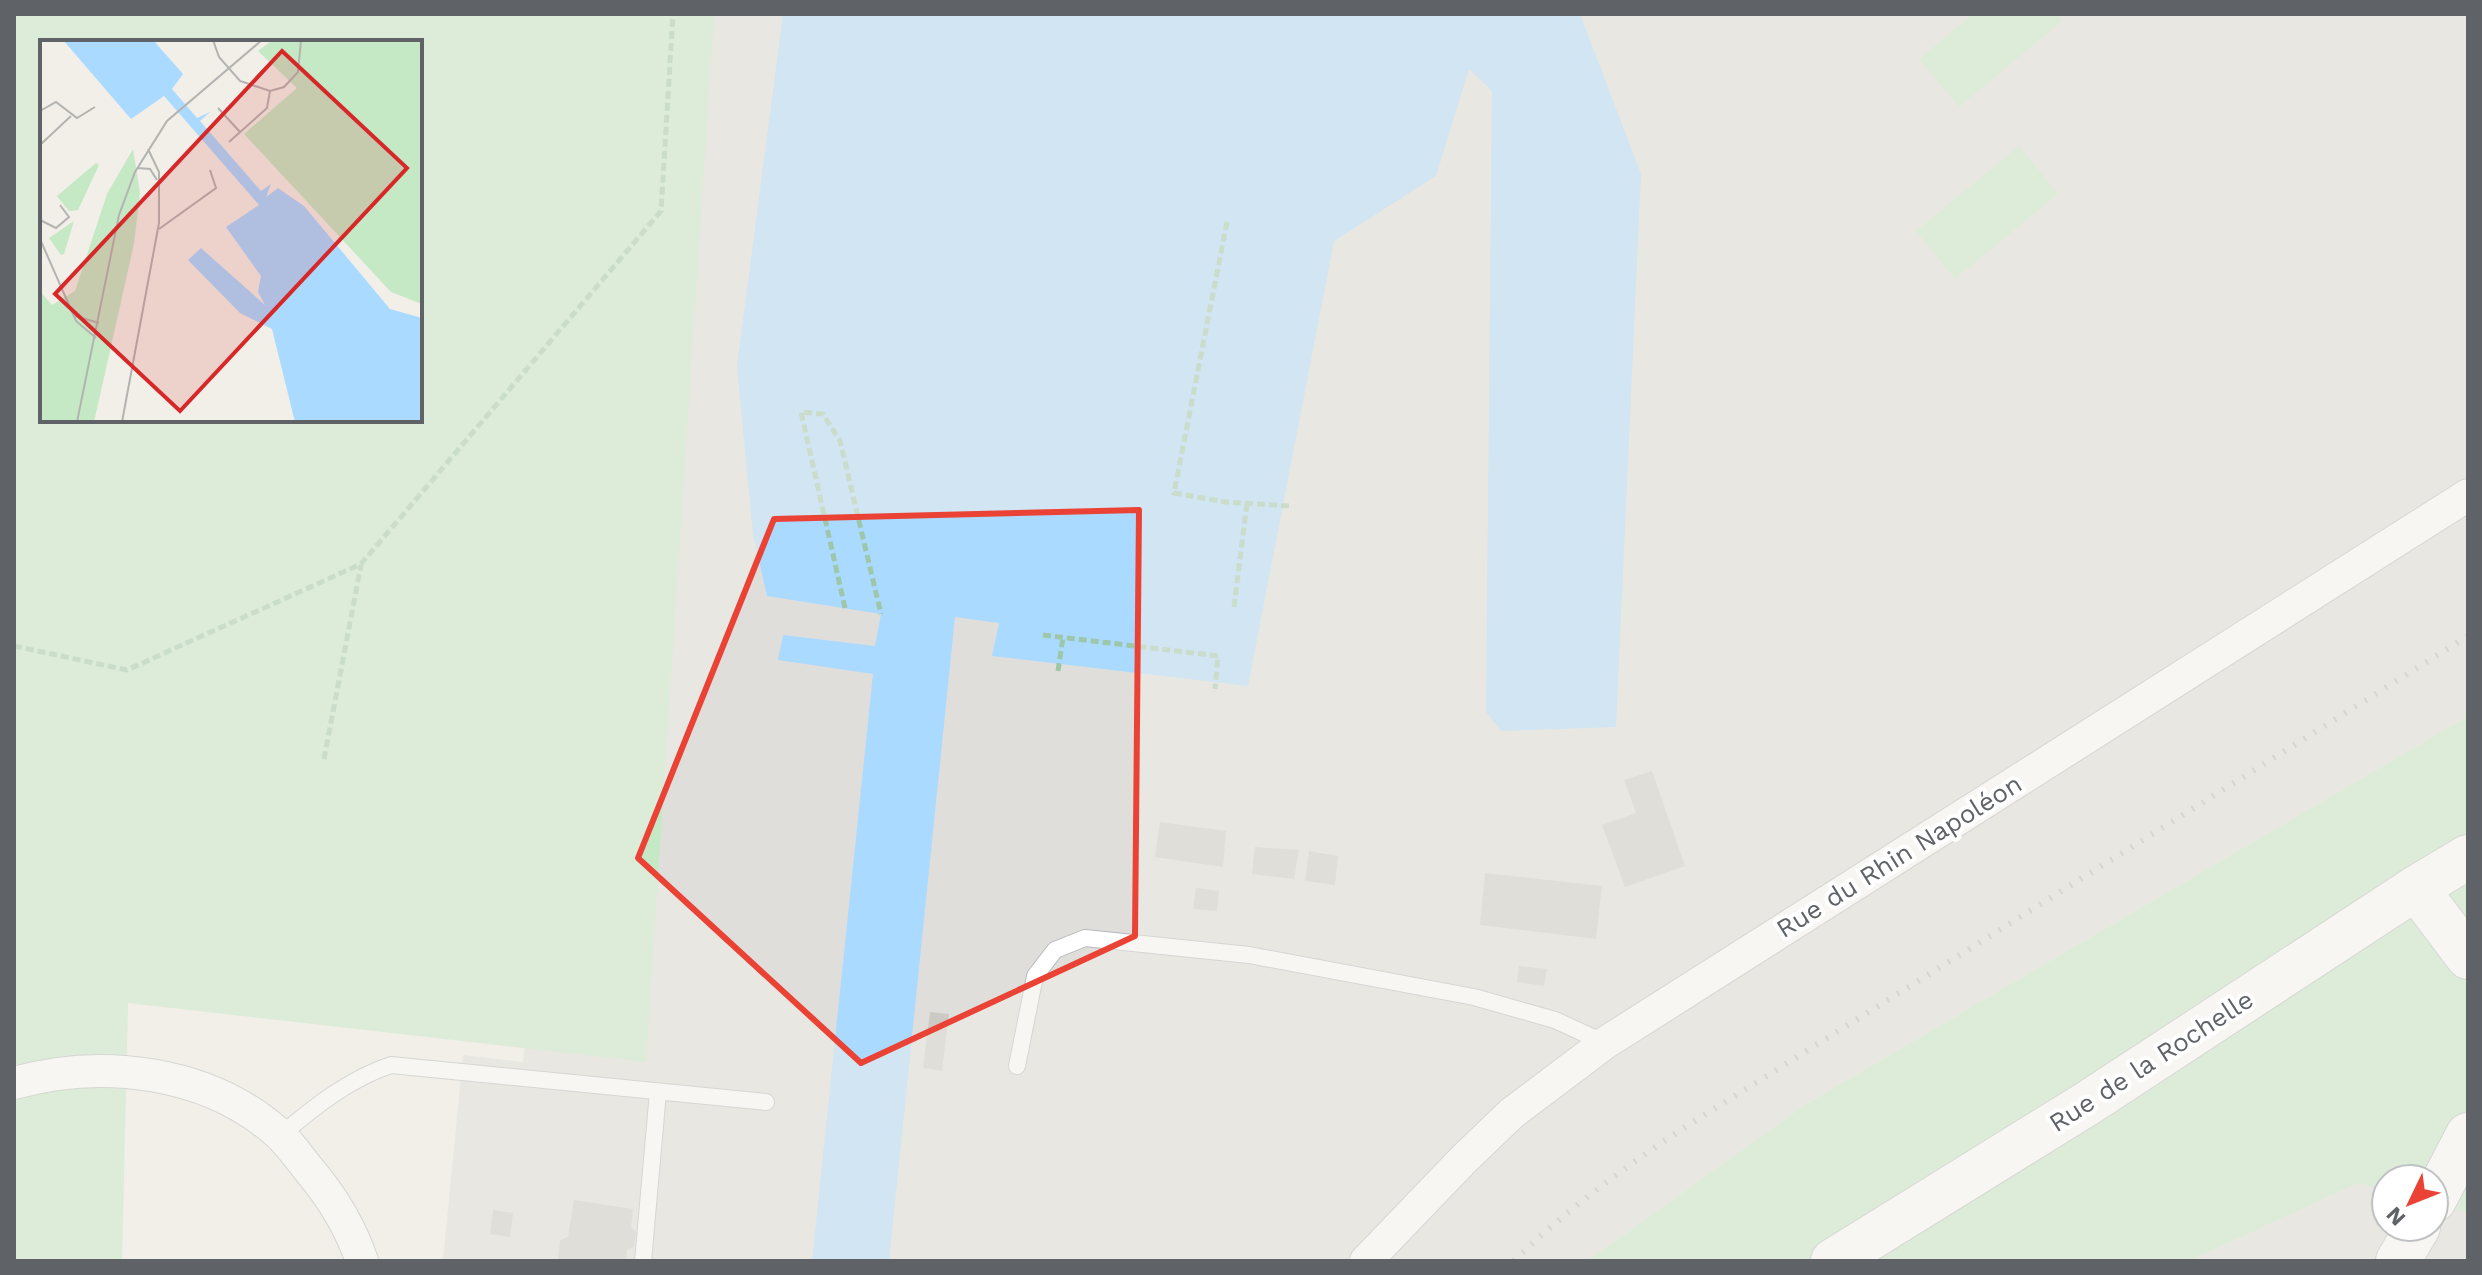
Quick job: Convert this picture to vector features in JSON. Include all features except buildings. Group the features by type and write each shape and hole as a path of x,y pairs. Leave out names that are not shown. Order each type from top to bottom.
{"main road":[{"name":"Rue de la Rochelle","path":"1833,1261 2088,1103 2468,857"},
{"path":"2416,888 2468,957"},
{"path":"2450,1169 2468,1135"},
{"path":"2398,1261 2409,1243"}],"street":[{"name":"Rue du Rhin Napoléon","path":"1366,1261 1512,1113 1605,1043 2468,495"},
{"path":"14,1083 73,1072 144,1074 183,1081 218,1094 252,1113 281,1135 321,1184 357,1246 362,1261"}],"lane":[{"path":"1017,1066 1035,976 1055,950 1085,938 1249,955 1474,997 1555,1020 1605,1043"},
{"path":"281,1135 333,1094 368,1073 391,1065 766,1102"},
{"path":"643,1261 658,1092"}],"path":[{"path":"14,646 127,670 361,564 661,211 673,14"},
{"path":"1227,222 1174,493 1291,506"},
{"path":"845,608 801,412 823,414 840,441 881,614"},
{"path":"1234,607 1247,503"},
{"path":"324,759 361,564"},
{"path":"1043,635 1218,656 1215,689"},
{"path":"1058,671 1063,637"}],"highlighted area":[{"path":"1139,510 1135,936 861,1063 638,858 774,519"}],"shaded area":[{"path":"635,14 2468,14 2468,716 1806,1104 1587,1261 443,1261 463,1055 523,1062"},
{"path":"2359,1182 2370,1185 2370,1243 2450,1243 2450,1208 2468,1213 2468,1261 2189,1261"}],"green space":[{"path":"14,14 714,14 646,1062 128,1003 122,1261 14,1261"},
{"path":"1973,14 2056,14 2062,21 1959,107 1919,59"},
{"path":"2019,146 2058,194 1955,279 1916,231"},
{"path":"2468,716 2468,1213 2450,1208 2450,1163 2370,1163 2370,1186 2358,1183 2189,1261 1587,1261 1806,1104"}],"water":[{"path":"783,14 1580,14 1641,174 1616,727 1501,731 1486,712 1492,91 1469,69 1436,176 1334,241 1248,686 992,656 999,623 955,617 889,1261 812,1261 873,674 778,660 783,635 875,646 881,614 767,596 753,535 737,366"}],"railway":[{"path":"1514,1261 1597,1189 1687,1126 2468,636"}]}
